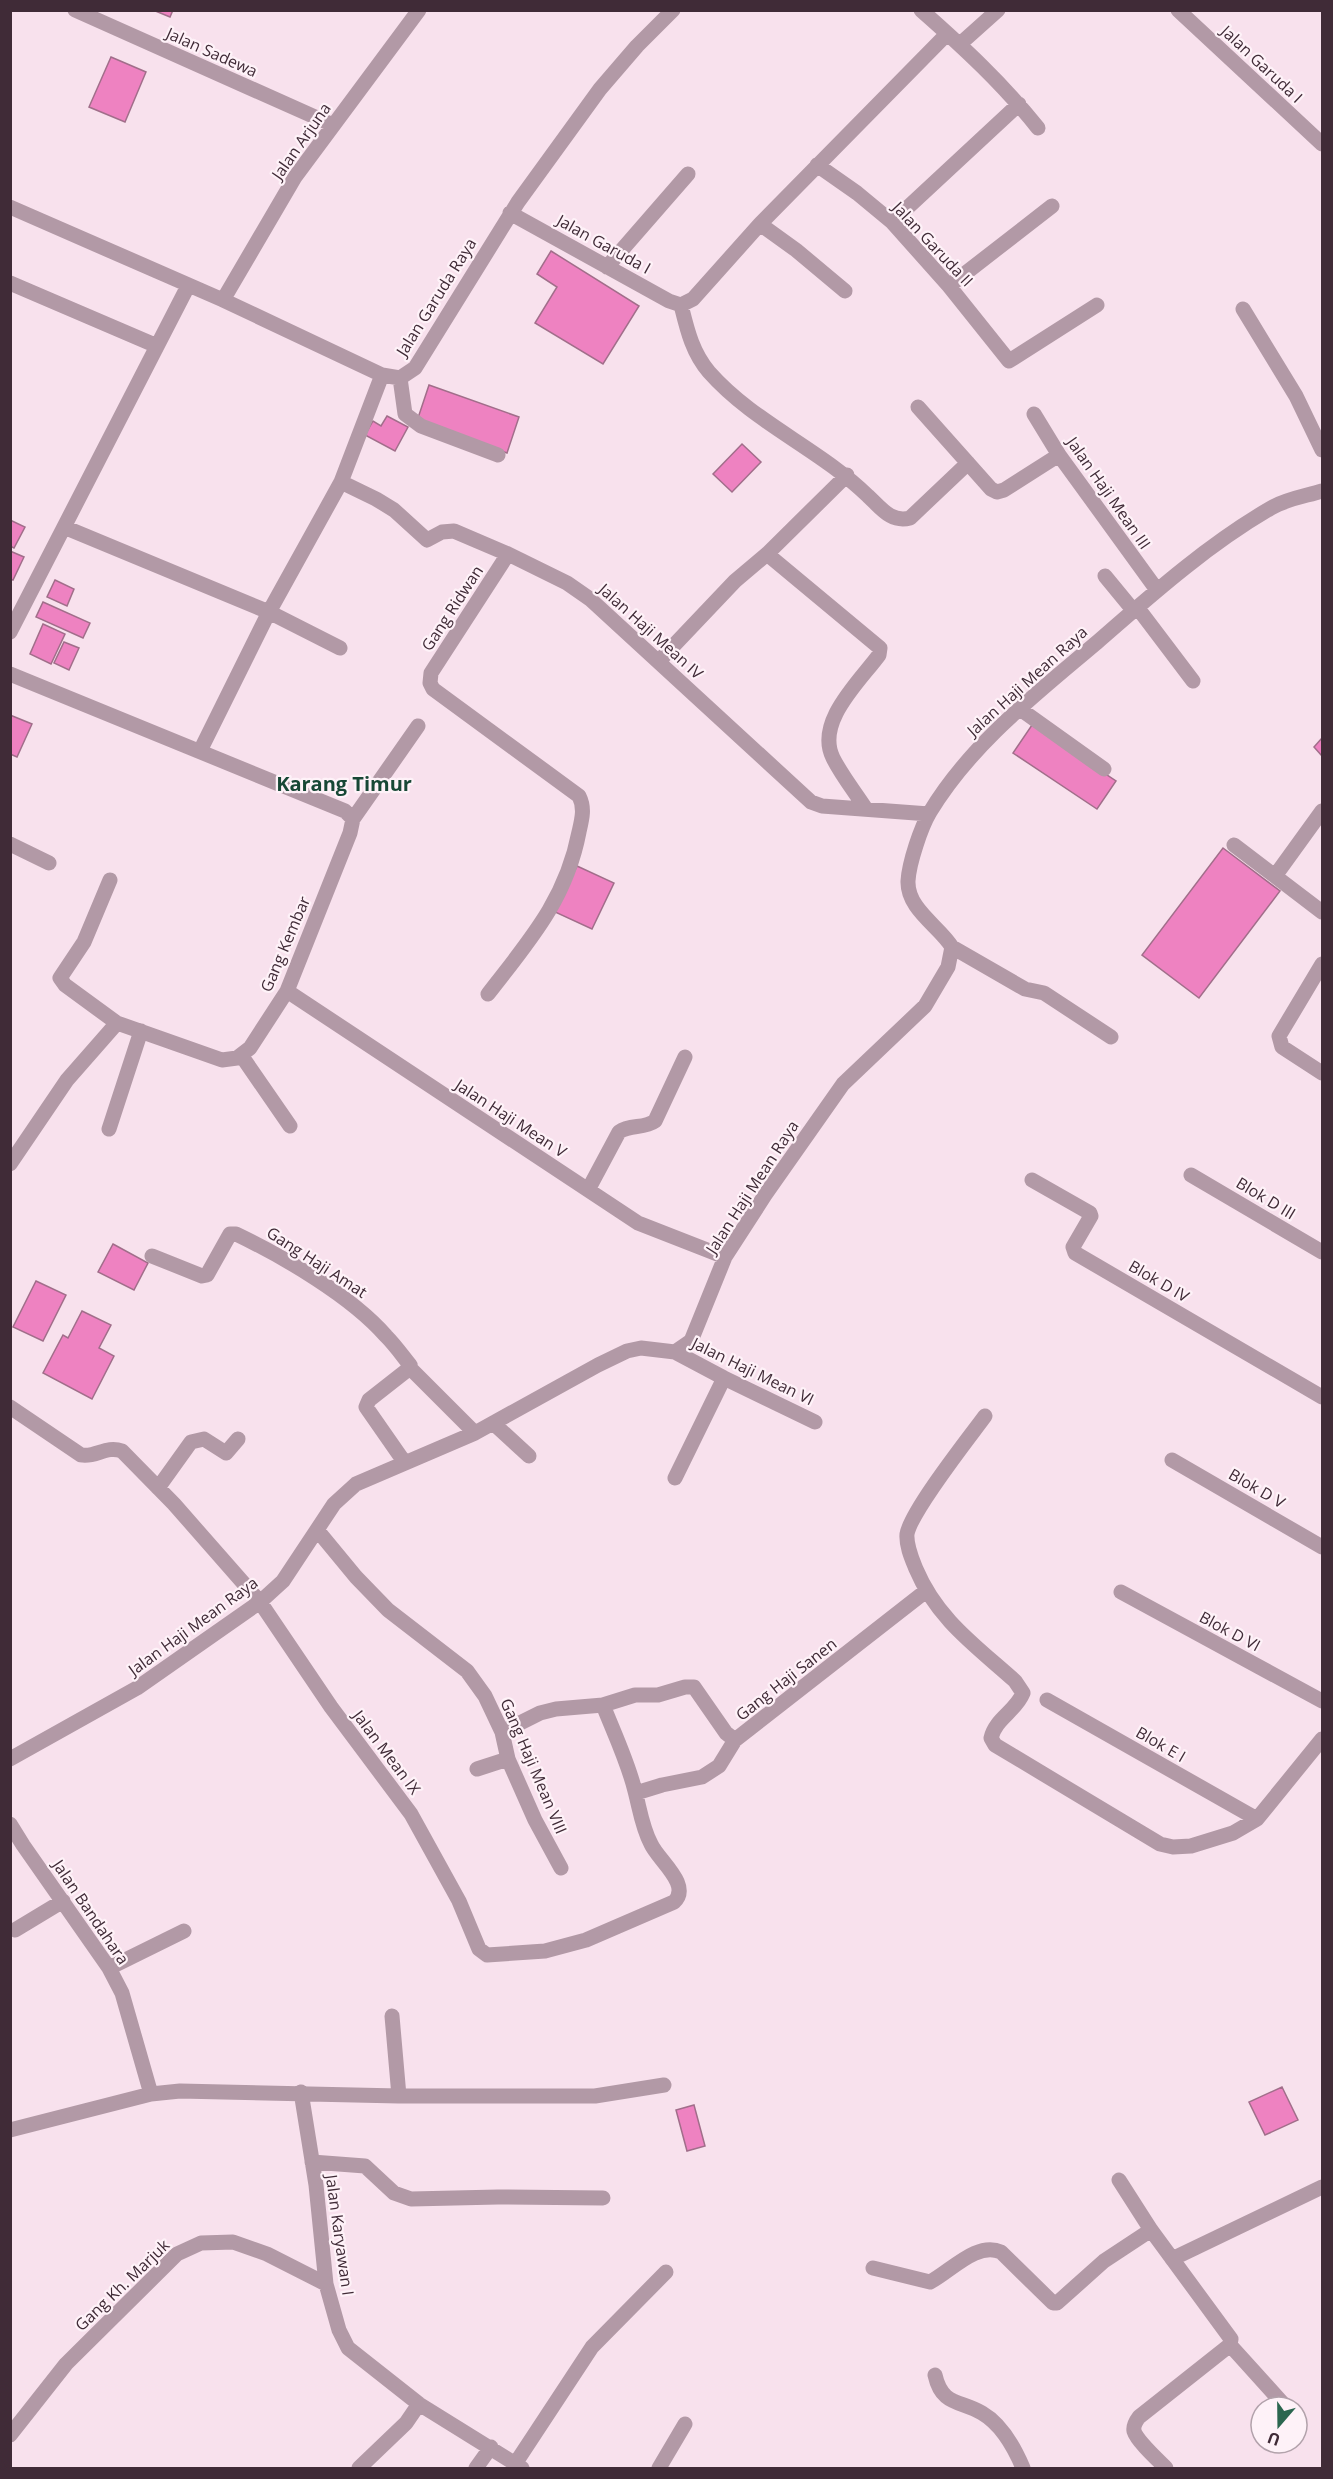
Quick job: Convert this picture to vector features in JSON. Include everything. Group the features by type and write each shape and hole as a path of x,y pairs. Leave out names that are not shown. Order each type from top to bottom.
{"street":[{"name":"Jalan Sadewa","path":"75,10 333,125"},
{"name":"Jalan Arjuna","path":"223,300 295,177 419,10"},
{"name":"Jalan Garuda Raya","path":"10,207 223,300 382,375 400,378 415,368 510,213 600,89 637,46 673,10"},
{"path":"921,10 960,44 1019,104 1038,128"},
{"path":"960,44 998,10"},
{"name":"Jalan Garuda I","path":"1178,10 1323,144"},
{"path":"947,33 760,224 693,299 681,304 691,345 708,371 741,403 847,475 889,516 901,520 910,518 968,463"},
{"path":"892,222 1019,104"},
{"name":"Jalan Garuda II","path":"817,165 857,193 892,222 949,286 1009,361 1097,305"},
{"path":"607,267 688,174"},
{"path":"949,286 1052,206"},
{"name":"Jalan Garuda I","path":"510,213 669,301 681,304"},
{"path":"760,224 845,291"},
{"path":"10,283 156,346"},
{"path":"10,632 188,286"},
{"path":"1243,309 1296,396 1323,450"},
{"path":"200,752 269,612 341,482 382,375"},
{"path":"400,378 405,414 422,426 498,454"},
{"path":"918,407 997,492 1059,456"},
{"name":"Jalan Haji Mean III","path":"1034,414 1059,456 1157,590"},
{"path":"659,660 735,581 767,554 847,475"},
{"name":"Jalan Haji Mean IV","path":"341,482 394,510 427,540 448,530 508,554 567,583 590,599 659,660 811,802 822,806 929,814"},
{"name":"Jalan Haji Mean Raya","path":"10,1759 137,1688 260,1602 283,1581 334,1504 356,1484 475,1433 627,1351 641,1348 675,1352 691,1341 725,1257 765,1195 843,1084 925,1006 948,967 952,947 945,935 927,921 913,898 908,883 911,864 929,814 977,750 1020,709 1157,590 1273,506 1323,491"},
{"path":"64,527 269,612 340,648"},
{"name":"Gang Ridwan","path":"488,994 543,923 559,894 575,855 583,804 579,796 485,729 433,689 430,683 431,673 508,554"},
{"path":"767,554 880,648 879,655 838,707 831,726 832,756 866,809"},
{"path":"1106,576 1193,681"},
{"path":"10,674 345,811 353,819"},
{"path":"1020,709 1104,769"},
{"name":"Gang Kembar","path":"241,1055 250,1048 287,991 353,819 418,726"},
{"path":"1275,876 1323,811"},
{"path":"10,844 49,863"},
{"path":"1234,845 1323,912"},
{"path":"110,880 84,942 60,978 65,985 117,1023 222,1060 241,1055 290,1126"},
{"path":"952,947 1019,986 1044,993 1111,1037"},
{"path":"1323,964 1280,1036 1282,1047 1323,1073"},
{"name":"Jalan Haji Mean V","path":"287,991 638,1223 725,1257"},
{"path":"10,1164 67,1080 117,1023"},
{"path":"110,1129 141,1031"},
{"path":"588,1190 619,1132 655,1121 685,1057"},
{"name":"Blok D III","path":"1191,1175 1323,1252"},
{"name":"Blok D IV","path":"1032,1180 1090,1213 1091,1216 1073,1247 1075,1253 1323,1397"},
{"name":"Gang Haji Amat","path":"152,1256 202,1276 207,1275 231,1234 236,1234 313,1278 355,1307 386,1335 409,1367"},
{"name":"Jalan Haji Mean VI","path":"675,1352 815,1422"},
{"path":"405,1463 366,1407 369,1400 409,1367 475,1433"},
{"path":"675,1478 724,1378"},
{"name":"Jalan Mean IX","path":"10,1407 81,1455 94,1455 110,1449 122,1451 248,1587 331,1707 411,1814 459,1901 478,1949 487,1955 545,1952 586,1940 674,1902 678,1898 680,1888 674,1876 653,1850 643,1828 636,1793"},
{"path":"985,1416 915,1514 907,1534 910,1554 926,1591 945,1619 1015,1681 1023,1694 1018,1705 998,1723 991,1735 995,1745 1160,1844 1173,1847 1191,1846 1233,1833 1257,1819 1323,1739"},
{"path":"494,1423 529,1456"},
{"path":"158,1488 191,1442 204,1439 226,1453 238,1439"},
{"name":"Blok D V","path":"1173,1460 1323,1547"},
{"name":"Gang Haji Mean VIII","path":"318,1531 356,1577 388,1610 467,1671 485,1696 502,1732 508,1759 535,1821 561,1868"},
{"name":"Gang Haji Sanen","path":"502,1732 540,1713 556,1709 603,1705 635,1695 658,1695 685,1687 694,1688 726,1733 735,1740 926,1591"},
{"name":"Blok D VI","path":"1121,1592 1323,1701"},
{"name":"Blok E I","path":"1047,1700 1257,1819"},
{"path":"603,1705 636,1793 702,1777 718,1766 735,1740"},
{"path":"477,1769 508,1759"},
{"name":"Jalan Bandahara","path":"10,1824 22,1845 109,1968 122,1993 151,2094"},
{"path":"15,1930 63,1900"},
{"path":"109,1968 184,1931"},
{"path":"392,2016 399,2096"},
{"path":"12,2125 151,2094 180,2091 399,2096 595,2096 664,2085"},
{"name":"Jalan Karyawan I","path":"301,2092 312,2162 326,2284 339,2330 348,2348 419,2404 518,2466"},
{"path":"312,2162 365,2166 394,2193 411,2199 603,2198"},
{"path":"1119,2180 1151,2230 1231,2339 1230,2345 1139,2417 1135,2424 1134,2430 1137,2437 1166,2469"},
{"path":"1172,2259 1323,2187"},
{"path":"873,2268 917,2281 930,2282 977,2251 993,2248 1001,2252 1055,2303 1104,2261 1151,2230"},
{"name":"Gang Kh. Marjuk","path":"10,2435 66,2364 177,2254 201,2243 233,2242 267,2254 326,2284"},
{"path":"518,2466 592,2348 666,2272"},
{"path":"1230,2345 1275,2395"},
{"path":"935,2375 938,2388 948,2400 982,2413 998,2427 1018,2457 1023,2469"},
{"path":"359,2469 406,2423 419,2404"},
{"path":"659,2469 685,2424"},
{"path":"476,2469 491,2447"}],"building":[{"path":"153,10 173,10 170,17"},
{"path":"111,57 146,72 125,122 89,107"},
{"path":"551,251 639,306 603,364 535,323 557,287 537,274"},
{"path":"429,385 519,417 507,453 417,421"},
{"path":"387,416 408,427 395,451 365,435 373,421 381,426"},
{"path":"742,444 761,462 732,492 713,474"},
{"path":"10,520 25,527 14,548 10,546"},
{"path":"10,551 24,557 13,580 10,579"},
{"path":"55,580 74,589 67,606 47,597"},
{"path":"43,602 90,623 83,638 36,617"},
{"path":"43,624 65,634 51,664 30,654"},
{"path":"64,642 79,648 69,670 54,663"},
{"path":"10,715 32,724 17,757 10,754"},
{"path":"1032,725 1116,781 1097,809 1013,753"},
{"path":"1322,738 1322,756 1314,747"},
{"path":"1223,848 1280,891 1199,998 1142,955"},
{"path":"577,866 614,883 592,929 555,912"},
{"path":"113,1244 148,1263 134,1290 98,1272"},
{"path":"36,1281 66,1295 43,1341 13,1327"},
{"path":"82,1311 111,1325 99,1348 114,1356 92,1399 43,1373 63,1335 68,1338"},
{"path":"1282,2087 1298,2120 1265,2135 1249,2102"},
{"path":"694,2105 705,2146 687,2151 676,2110"}],"district":[{"name":"Karang Timur","path":"344,783"}]}
